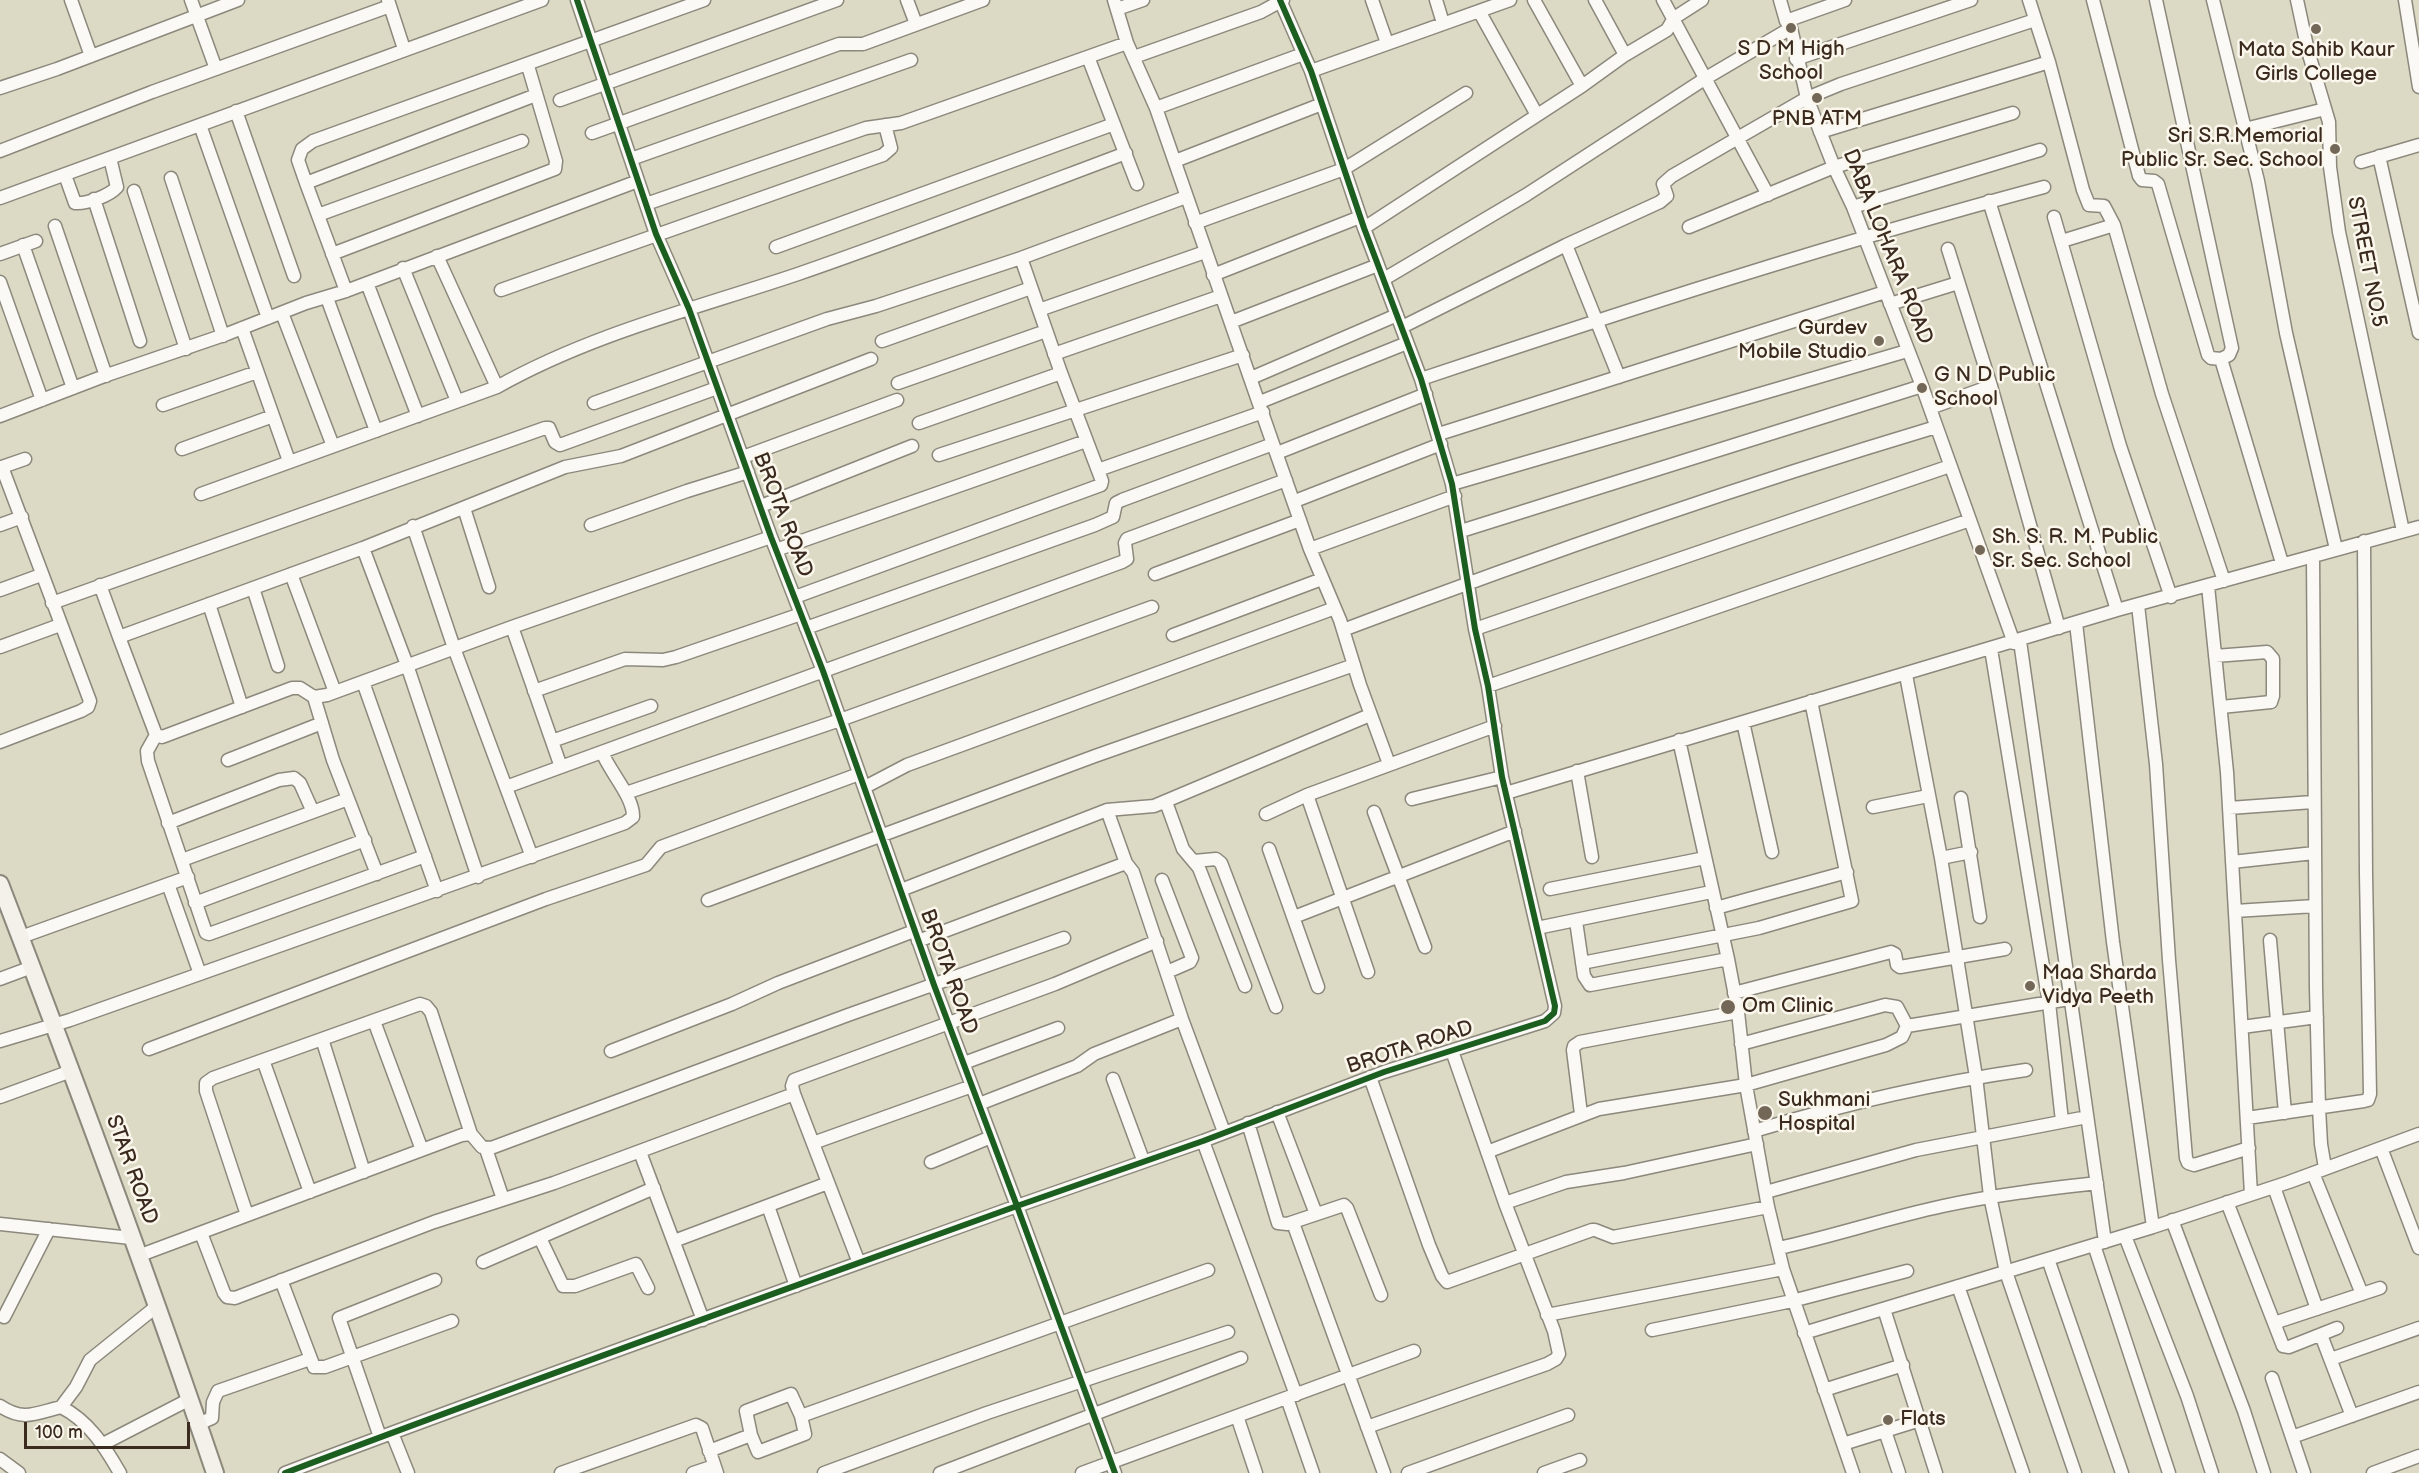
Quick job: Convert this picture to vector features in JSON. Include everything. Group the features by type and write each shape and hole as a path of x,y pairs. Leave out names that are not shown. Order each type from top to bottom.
{"street":[{"path":"71,0 92,56"},
{"path":"191,0 216,69"},
{"path":"0,88 92,56 238,0"},
{"path":"0,198 543,0"},
{"name":"BROTA ROAD","path":"577,0 656,234 689,309 726,416 865,787 934,986 1017,1206 1143,1160 1203,1141 1370,1077 1545,1021 1554,1013 1555,1006 1502,777 1488,686 1475,629 1454,490 1421,379 1362,222 1311,71 1282,0"},
{"path":"346,291 298,160 302,148 313,141 528,66 704,0"},
{"path":"560,100 604,82 837,0"},
{"path":"907,0 916,24"},
{"path":"592,133 838,44 863,44 983,0"},
{"path":"1143,0 1115,5 1127,42 1156,108 1310,549 1335,608 1370,715 1389,764"},
{"path":"1134,57 1261,12 1282,0"},
{"path":"1372,0 1387,44"},
{"path":"1436,0 1443,23"},
{"path":"1534,0 1582,86"},
{"path":"1595,0 1625,55"},
{"path":"1663,0 1767,195"},
{"path":"1213,275 1362,222 1582,86 1625,55 1666,30 1674,18 1702,0"},
{"name":"DABA LOHARA ROAD","path":"1780,0 1807,98 1834,167 1853,207 2017,642 2097,1183 2100,1244 2169,1473"},
{"path":"1384,279 1526,195 1788,25 1845,0"},
{"path":"1796,59 1971,0"},
{"path":"2029,0 2049,62 2086,199 2092,207 2104,207 2114,225 2162,394 2224,581"},
{"path":"2093,0 2139,176 2142,180 2154,181 2158,184 2208,355 2211,358 2221,359 2229,355 2232,348 2156,0"},
{"path":"2213,0 2258,181 2288,343 2336,549"},
{"name":"STREET NO.5","path":"2297,0 2308,51 2325,109 2330,135 2330,167 2339,232 2403,531"},
{"path":"2405,0 2414,17 2419,87"},
{"path":"1311,71 1502,1"},
{"path":"0,151 389,3 404,49"},
{"path":"1479,11 1537,115"},
{"path":"1402,327 1566,245 1660,202 1667,196 1663,186 1665,182 1807,98 1841,84 2035,20"},
{"path":"646,204 866,128 901,123 1127,42"},
{"path":"1156,108 1303,54"},
{"path":"1088,57 1137,184"},
{"path":"631,159 911,60"},
{"path":"1820,132 2049,62"},
{"path":"332,254 555,169 556,161 528,66"},
{"path":"1195,224 1344,169 1466,93"},
{"path":"306,183 536,95"},
{"path":"1175,162 1322,104"},
{"path":"2245,129 2325,109"},
{"path":"236,111 294,276"},
{"path":"1689,227 1834,167 2013,113"},
{"path":"776,247 1114,124"},
{"path":"200,125 268,318"},
{"path":"501,290 883,155 891,148 885,125"},
{"path":"318,215 522,141"},
{"path":"2361,162 2419,145"},
{"path":"1853,207 2040,150"},
{"path":"201,494 497,387 540,364 689,309 798,274 1125,153"},
{"path":"2379,156 2419,333"},
{"path":"64,174 75,203 94,199 113,192 117,187 110,158"},
{"path":"171,178 223,336"},
{"path":"0,416 327,298 638,181"},
{"path":"1421,379 1597,320 1864,237 2044,187"},
{"path":"134,191 186,349"},
{"path":"594,403 827,319 876,306 1021,258 1186,197"},
{"path":"94,199 140,341"},
{"path":"1989,201 2117,610"},
{"path":"2054,217 2120,446 2171,597"},
{"path":"2062,241 2114,225"},
{"path":"55,226 106,376"},
{"path":"0,254 36,241"},
{"path":"1566,245 1619,377"},
{"path":"23,246 73,388"},
{"path":"1948,249 1991,386 2060,628"},
{"path":"1039,310 1205,252"},
{"path":"437,256 497,387"},
{"path":"795,597 1100,486 1102,481 1074,410 1021,258"},
{"path":"1231,322 1378,265"},
{"path":"403,268 457,402"},
{"path":"0,282 42,400"},
{"path":"367,283 418,416"},
{"path":"1294,501 1440,439 1619,377 1888,298 1959,283"},
{"path":"882,341 1031,288"},
{"path":"1054,354 1221,296"},
{"path":"327,298 376,431"},
{"path":"282,313 333,446"},
{"path":"1251,378 1397,315"},
{"path":"242,328 289,461"},
{"path":"898,383 1046,331"},
{"path":"1098,470 1261,407 1407,343"},
{"path":"1310,549 1454,490 1907,351"},
{"path":"939,455 1243,356"},
{"path":"119,637 363,548 412,526 464,508 565,467 621,456 871,359"},
{"path":"2221,359 2282,563"},
{"path":"164,405 257,372"},
{"path":"919,423 1061,373"},
{"path":"1461,531 1922,386"},
{"path":"1930,408 1991,386"},
{"path":"52,603 545,428 549,428 555,442 560,445 717,388"},
{"path":"806,628 1095,525 1113,517 1116,503 1122,500 1426,394"},
{"path":"743,457 897,400"},
{"path":"182,449 273,416"},
{"path":"1343,630 1468,582 1813,464 1936,427"},
{"path":"776,550 1086,441"},
{"path":"761,506 912,446"},
{"path":"0,742 88,707 90,701 41,575 22,517 1,467 25,459"},
{"path":"1475,629 1950,466"},
{"path":"591,525 748,472"},
{"path":"506,787 1122,562 1127,559 1125,543 1127,539 1286,480"},
{"path":"464,508 489,587"},
{"path":"0,525 22,517"},
{"path":"1488,686 1970,519"},
{"path":"1155,574 1300,520"},
{"path":"412,526 454,648 532,857"},
{"path":"1506,793 1679,740 1991,650 2117,610 2419,527"},
{"path":"314,697 335,692 512,627 771,537"},
{"path":"2247,1118 2364,1101 2368,1100 2370,1094 2364,541"},
{"path":"363,548 407,665 478,877"},
{"path":"2313,556 2313,802 2321,1144 2319,1171 2362,1294"},
{"path":"291,574 335,692"},
{"path":"0,590 41,575"},
{"path":"1173,636 1322,579"},
{"path":"100,585 156,735"},
{"path":"2208,586 2229,808 2251,1194"},
{"path":"253,588 278,666"},
{"path":"209,604 242,707"},
{"path":"2138,605 2156,765 2169,960 2186,1158 2188,1163 2194,1165 2249,1148"},
{"path":"626,793 840,720 1152,607"},
{"path":"865,787 907,765 1335,608"},
{"path":"534,691 625,659 663,660 676,657 801,614"},
{"path":"2076,623 2113,942 2153,1227"},
{"path":"0,647 60,625"},
{"path":"512,627 561,767"},
{"path":"1991,650 2049,1003 2062,1121"},
{"path":"2215,656 2267,652 2273,659 2271,702 2221,707"},
{"path":"708,900 1095,756 1354,665"},
{"path":"1906,675 1941,858 1976,1077 1990,1196 2006,1272 2075,1473"},
{"path":"363,682 437,891"},
{"path":"156,735 162,736 292,688 300,688 314,697 348,799 377,874"},
{"path":"1582,963 1759,928 1851,902 1853,897 1811,702"},
{"path":"552,741 651,706"},
{"path":"901,890 1107,810 1154,806 1166,802 1370,715"},
{"path":"1743,722 1772,852"},
{"path":"228,760 321,723"},
{"path":"1266,814 1307,795 1495,726"},
{"path":"156,735 147,751 168,823 203,927 209,934 425,856"},
{"path":"1679,740 1711,892 1728,959 1746,1085 1768,1207 1792,1301 1853,1473"},
{"path":"0,1041 70,1020 478,877 629,821 634,812 626,793 610,771 602,752"},
{"path":"1577,771 1592,857"},
{"path":"149,1048 546,899 646,865 661,847 859,774"},
{"path":"1412,799 1502,777"},
{"path":"168,823 279,780 294,778 300,783 313,812"},
{"path":"1307,795 1368,972"},
{"path":"1873,807 1928,796"},
{"path":"1961,798 1980,917"},
{"path":"182,860 348,799"},
{"path":"1166,802 1183,849 1199,868 1245,986"},
{"path":"2229,808 2313,802"},
{"path":"1107,810 1126,863 1133,872 1182,1019 1224,1132"},
{"path":"1374,812 1425,947"},
{"path":"1294,917 1400,878 1515,831"},
{"path":"195,903 365,840"},
{"path":"1269,849 1318,987"},
{"path":"1941,858 1971,852"},
{"path":"2232,862 2314,853"},
{"path":"1550,890 1705,858"},
{"path":"1194,861 1216,859 1221,863 1276,1007"},
{"path":"611,1051 732,1004 778,983 1126,863"},
{"path":"1716,908 1847,872"},
{"path":"21,937 188,877"},
{"path":"1162,880 1192,958 1190,962 1167,972"},
{"name":"STAR ROAD","path":"0,884 5,911 21,937 54,1023 215,1473"},
{"path":"168,884 200,974"},
{"path":"1537,928 1711,892"},
{"path":"2235,911 2315,906"},
{"path":"1576,921 1584,976 1590,985 1728,959"},
{"path":"248,1215 206,1090 207,1083 263,1060 420,1004 426,1006 431,1012 471,1134 482,1148 486,1149 1064,938"},
{"path":"2270,940 2285,1113"},
{"path":"859,1263 794,1094 792,1086 794,1080 1055,984 1157,941"},
{"path":"1734,993 1891,952 1895,954 1897,965 1900,967 2005,949"},
{"path":"0,979 32,967"},
{"path":"1907,1026 2070,999"},
{"path":"1741,1044 1885,1005 1897,1007 1907,1026"},
{"path":"1581,1114 1573,1050 1574,1046 1580,1042 1737,1012"},
{"path":"2242,1027 2317,1017"},
{"path":"979,1104 1077,1066 1094,1054 1182,1019"},
{"path":"374,1021 422,1150"},
{"path":"1488,1152 1545,1131 1581,1114 1621,1105 1746,1085 1886,1045 1902,1037 1907,1026"},
{"path":"964,1064 1058,1028"},
{"path":"322,1040 364,1172"},
{"path":"1367,1427 1556,1359 1559,1346 1505,1203 1452,1051"},
{"path":"263,1060 310,1192"},
{"path":"1754,1131 1905,1090 2026,1070"},
{"path":"0,1097 71,1071"},
{"path":"1370,1077 1444,1281 1450,1282 1592,1230 1613,1237 1768,1207"},
{"path":"1113,1079 1143,1160"},
{"path":"813,1143 972,1086"},
{"path":"201,1233 227,1297 235,1298 391,1238 502,1199 554,1184 794,1094"},
{"path":"1277,1112 1316,1214"},
{"path":"1766,1192 1916,1150 2087,1117"},
{"path":"1248,1123 1276,1219 1282,1224 1293,1223 1344,1205 1381,1295"},
{"path":"138,1256 462,1135 471,1134"},
{"path":"1804,1333 2153,1227 2319,1171 2419,1134"},
{"path":"930,1162 992,1137"},
{"path":"1203,1141 1292,1396 1313,1473"},
{"path":"1505,1203 1566,1182 1624,1173 1757,1144"},
{"path":"2381,1148 2419,1248"},
{"path":"486,1149 502,1199"},
{"path":"640,1152 703,1320"},
{"path":"674,1241 828,1183"},
{"path":"1779,1248 1990,1196 2097,1183"},
{"path":"2274,1186 2317,1309"},
{"path":"483,1262 654,1188"},
{"path":"2227,1202 2280,1340 2287,1347 2337,1328"},
{"path":"768,1206 796,1286"},
{"path":"285,1473 568,1367 1017,1206 1113,1468"},
{"path":"2172,1220 2244,1411 2264,1473"},
{"path":"1293,1223 1384,1473"},
{"path":"0,1224 131,1238"},
{"path":"4,1317 49,1229"},
{"path":"2125,1236 2187,1396 2212,1473"},
{"path":"540,1238 563,1286 575,1286 636,1264 648,1288"},
{"path":"2048,1259 2122,1473"},
{"path":"1547,1315 1783,1269"},
{"path":"801,1416 1208,1270"},
{"path":"1652,1330 1792,1301 1907,1271"},
{"path":"281,1280 310,1359 314,1367 318,1368 452,1321"},
{"path":"408,1473 386,1435 351,1357 339,1318 435,1280"},
{"path":"1958,1286 2023,1473"},
{"path":"2274,1323 2380,1288"},
{"path":"0,1406 15,1414 27,1416 61,1407 76,1387 90,1360 157,1306"},
{"path":"1884,1309 1936,1473"},
{"path":"2331,1359 2419,1328"},
{"path":"824,1473 1082,1380 1228,1332"},
{"path":"2322,1335 2352,1416"},
{"path":"1082,1473 1113,1468 1237,1416 1414,1351"},
{"path":"940,1473 1241,1358"},
{"path":"198,1424 212,1418 214,1395 218,1391 310,1359"},
{"path":"1824,1390 1903,1365"},
{"path":"2272,1378 2304,1473"},
{"path":"2292,1437 2419,1392"},
{"path":"791,1394 801,1416 806,1431 803,1436 762,1452 756,1449 746,1416 749,1409 791,1394"},
{"path":"103,1444 190,1399"},
{"path":"61,1407 72,1413 103,1444 120,1473"},
{"path":"1408,1473 1569,1415"},
{"path":"1237,1416 1256,1473"},
{"path":"1843,1444 1920,1420"},
{"path":"561,1473 696,1425 702,1428 716,1469 693,1473"},
{"path":"1885,1431 1899,1473"},
{"path":"709,1451 751,1435"},
{"path":"2373,1473 2419,1456"},
{"path":"0,1459 19,1473"},
{"path":"1544,1473 1580,1460"}],"cycle path":[{"path":"577,0 656,234 689,309 771,537 823,671 934,985 1017,1206 1203,1141 1384,1072 1545,1021 1554,1013 1555,1006 1502,777 1452,484 1421,379 1364,228 1311,71 1280,0"},
{"path":"285,1473 559,1371 1017,1206 1115,1473"}],"place":[{"name":"S D M High School","path":"1791,28"},
{"name":"Mata Sahib Kaur Girls College","path":"2316,29"},
{"name":"PNB ATM","path":"1817,98"},
{"name":"Sri S.R.Memorial Public Sr. Sec. School","path":"2335,149"},
{"name":"Gurdev Mobile Studio","path":"1879,341"},
{"name":"G N D Public School","path":"1922,388"},
{"name":"Sh. S. R. M. Public Sr. Sec. School","path":"1980,550"},
{"name":"Maa Sharda Vidya Peeth","path":"2030,986"},
{"name":"Om Clinic","path":"1728,1007"},
{"name":"Sukhmani Hospital","path":"1765,1113"},
{"name":"Flats","path":"1888,1420"}]}
